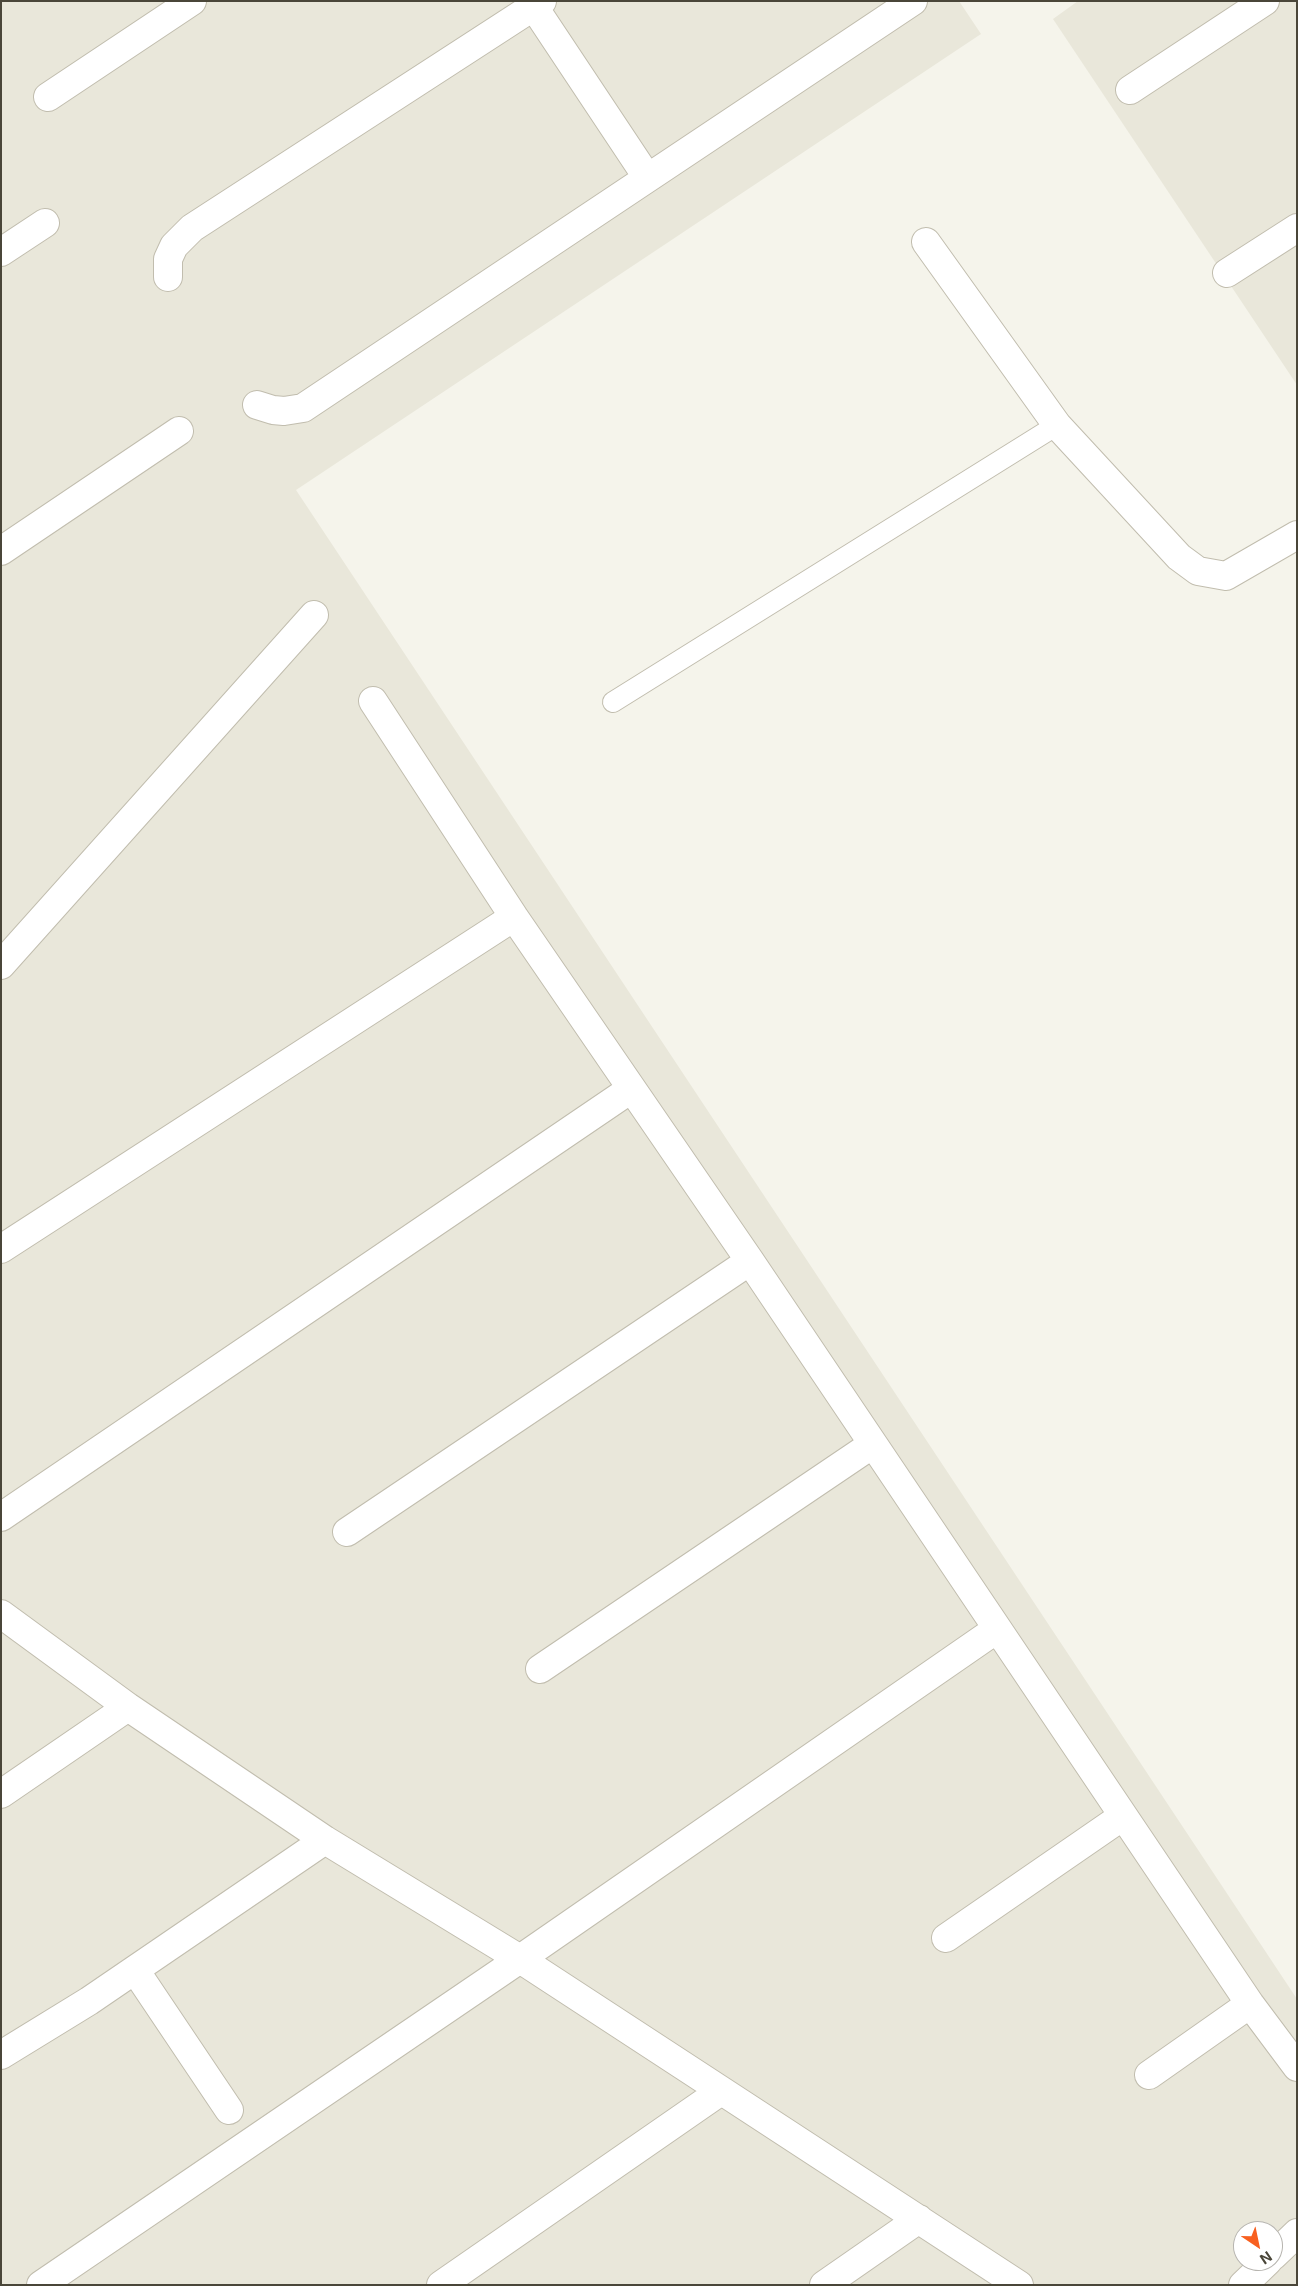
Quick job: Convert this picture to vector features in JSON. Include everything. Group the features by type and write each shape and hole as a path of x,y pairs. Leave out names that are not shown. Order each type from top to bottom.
{"street":[{"path":"48,97 192,1"},
{"path":"257,405 278,411 303,408 913,1"},
{"path":"1130,90 1265,1"},
{"path":"168,277 168,259 174,246 192,228 535,3 647,178"},
{"path":"1,252 45,223"},
{"path":"1226,273 1297,228"},
{"path":"926,242 1057,425 1178,556 1198,571 1226,576 1297,535"},
{"path":"1,552 179,431"},
{"path":"1,966 314,615"},
{"path":"373,701 514,917 630,1089 750,1261 1250,2004 1297,2066"},
{"path":"1,1249 514,917"},
{"path":"1,1517 630,1089"},
{"path":"347,1532 750,1261"},
{"path":"540,1668 873,1444"},
{"path":"1,1614 128,1707 325,1840 520,1959 1019,2285"},
{"path":"40,2285 520,1959 997,1629"},
{"path":"1,1794 128,1707"},
{"path":"946,1938 1123,1816"},
{"path":"1,2055 135,1970 325,1840"},
{"path":"135,1970 229,2110"},
{"path":"1149,2075 1250,2004"},
{"path":"441,2285 721,2091"},
{"path":"824,2285 919,2219"},
{"path":"1283,2246 1297,2233"},
{"path":"1243,2285 1258,2271"}],"lane":[{"path":"612,702 1057,425"}],"shaded area":[{"path":"1,1 959,1 981,34 296,490 1297,1999 1297,2285 1,2285"},
{"path":"1078,1 1297,1 1297,385 1053,19"}]}
